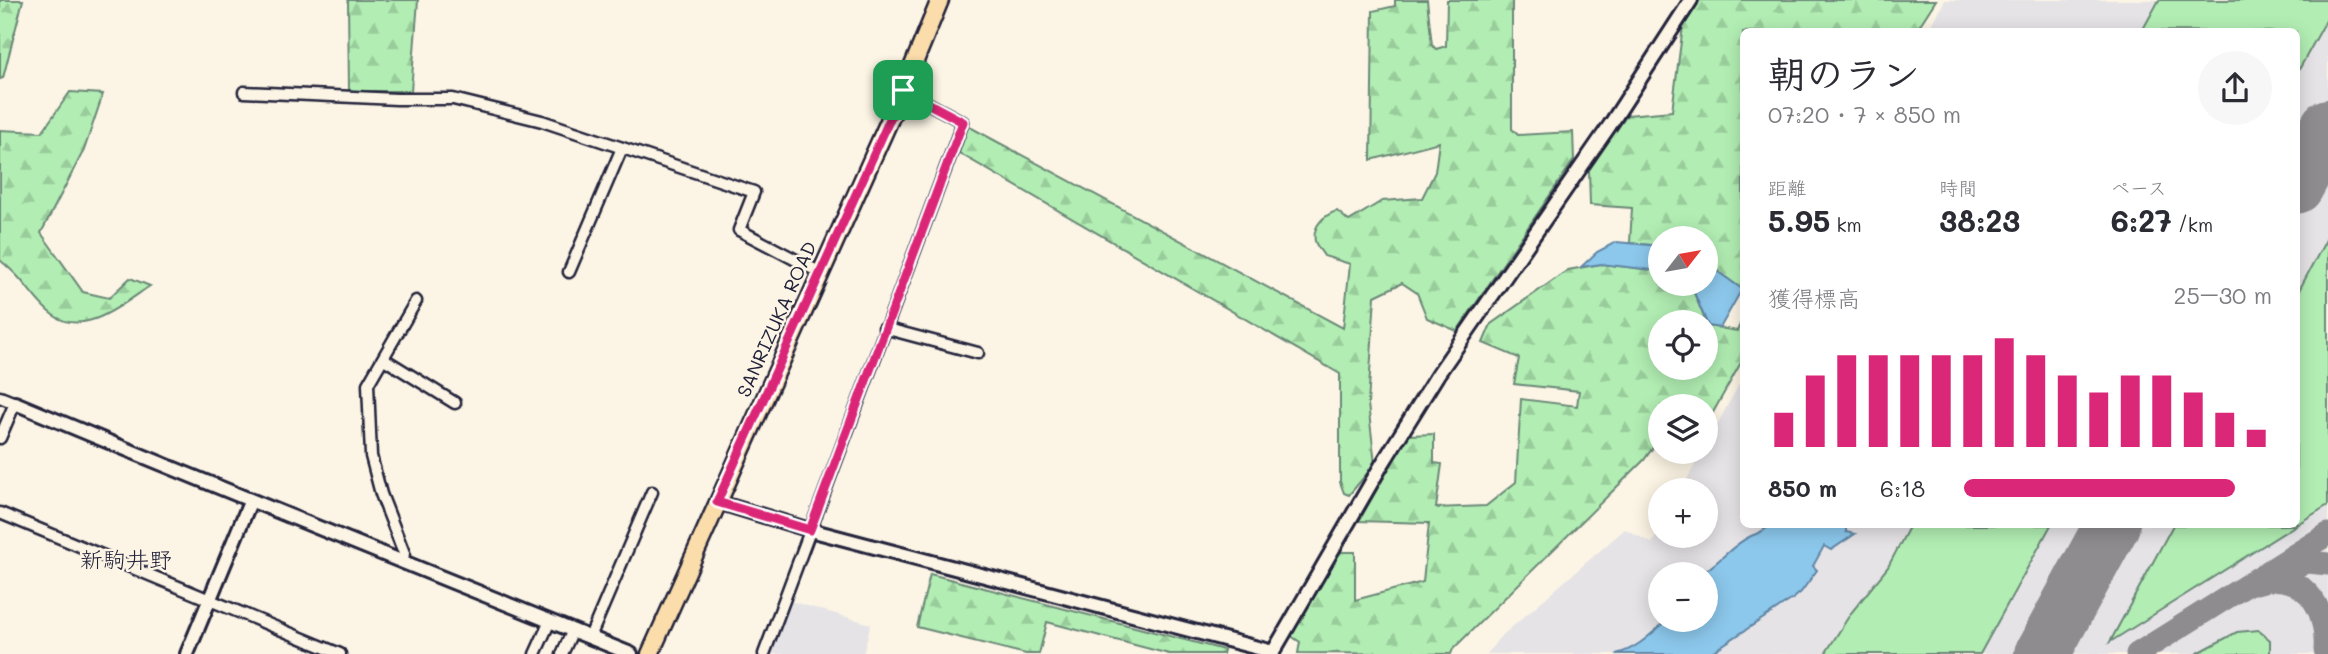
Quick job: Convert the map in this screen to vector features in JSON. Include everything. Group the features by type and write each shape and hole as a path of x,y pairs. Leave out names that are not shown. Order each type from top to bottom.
{"main road":[{"name":"SANRIZUKA ROAD","path":"650,654 819,272 903,90 940,0"}],"street":[{"path":"717,502 810,530 1272,653 1438,374 1609,125 1691,0"},
{"path":"764,654 963,122 903,90"},
{"path":"244,92 453,99 542,121 754,192 739,229 819,272"},
{"path":"569,272 622,148"},
{"path":"403,561 404,553 381,494 371,456 368,384 416,301"},
{"path":"884,328 978,353"},
{"path":"384,359 455,403"},
{"path":"0,397 250,502 631,654"},
{"path":"0,438 15,403"},
{"path":"590,637 652,492"},
{"path":"187,654 250,502"},
{"path":"0,513 340,654"},
{"path":"536,654 550,621"},
{"path":"562,654 573,631"}],"shaded area":[{"path":"1945,0 2328,0 2328,654 1487,654 1498,639 1625,529 1648,541 1648,548 1718,548 1718,478 1688,478 1695,464 1718,464 1718,423 1740,383 1740,528 2300,528 2300,28 1931,28"},
{"path":"790,601 871,624 863,654 770,654"}],"green space":[{"path":"0,0 23,0 3,78 0,79"},
{"path":"348,0 418,0 411,91 349,91"},
{"path":"1395,0 1427,0 1432,45 1436,49 1446,46 1447,0 1512,0 1512,129 1518,135 1573,132 1574,160 1457,331 1427,318 1417,293 1402,283 1375,296 1368,404 1375,464 1349,495 1344,493 1340,482 1340,374 959,153 968,126 1343,328 1350,264 1324,256 1315,241 1317,226 1328,215 1337,211 1349,221 1382,201 1422,198 1435,172 1439,142 1371,160 1373,11 1395,6"},
{"path":"1698,0 1936,0 1918,28 1740,28 1740,288 1718,272 1718,226 1648,226 1648,245 1630,243 1632,208 1590,205 1589,170 1627,115 1672,111 1683,26"},
{"path":"2159,0 2328,0 2328,17 2300,68 2300,28 2144,28"},
{"path":"70,92 103,94 84,150 41,233 83,292 109,298 130,278 150,286 103,316 78,323 65,321 48,311 18,276 0,260 0,130 42,132"},
{"path":"2328,236 2328,505 2300,522 2300,288"},
{"path":"1601,264 1648,269 1648,296 1696,296 1701,310 1648,310 1648,380 1718,380 1718,328 1737,331 1740,324 1740,364 1718,404 1718,394 1648,394 1648,454 1644,460 1453,649 1451,654 1298,653 1300,642 1291,636 1340,552 1355,552 1355,600 1423,582 1429,523 1359,521 1408,435 1434,434 1434,463 1442,464 1436,508 1486,506 1516,482 1521,399 1577,406 1579,391 1514,384 1519,358 1483,343 1491,324 1568,270"},
{"path":"1908,528 2049,528 1980,654 1825,654 1851,613 1888,567"},
{"path":"2171,528 2291,528 2110,642"},
{"path":"930,574 1224,650 1223,654 1169,654 1047,622 1039,654 1026,654 917,627"},
{"path":"2258,630 2270,640 2270,654 2196,654 2237,632"}],"water":[{"path":"1616,242 1648,245 1648,269 1601,264 1581,267 1597,252"},
{"path":"1718,272 1740,288 1740,293 1720,328 1718,310 1701,310 1696,296 1718,296"},
{"path":"1766,528 1846,528 1846,532 1855,534 1831,550 1824,546 1813,566 1817,570 1794,598 1709,654 1616,654 1637,645 1654,632 1718,632 1717,562 1737,544"}],"taxiway":[{"path":"2137,654 2328,534"},
{"path":"2287,568 2308,562 2328,564"},
{"path":"2256,583 2286,581 2308,594 2322,618 2325,650"}],"runway":[{"path":"2300,179 2328,127"},
{"path":"2042,654 2110,528"}],"district":[{"name":"新駒井野","path":"126,559"}],"route":[{"path":"903,90 963,122 810,530 717,502 821,267 903,90"}]}
